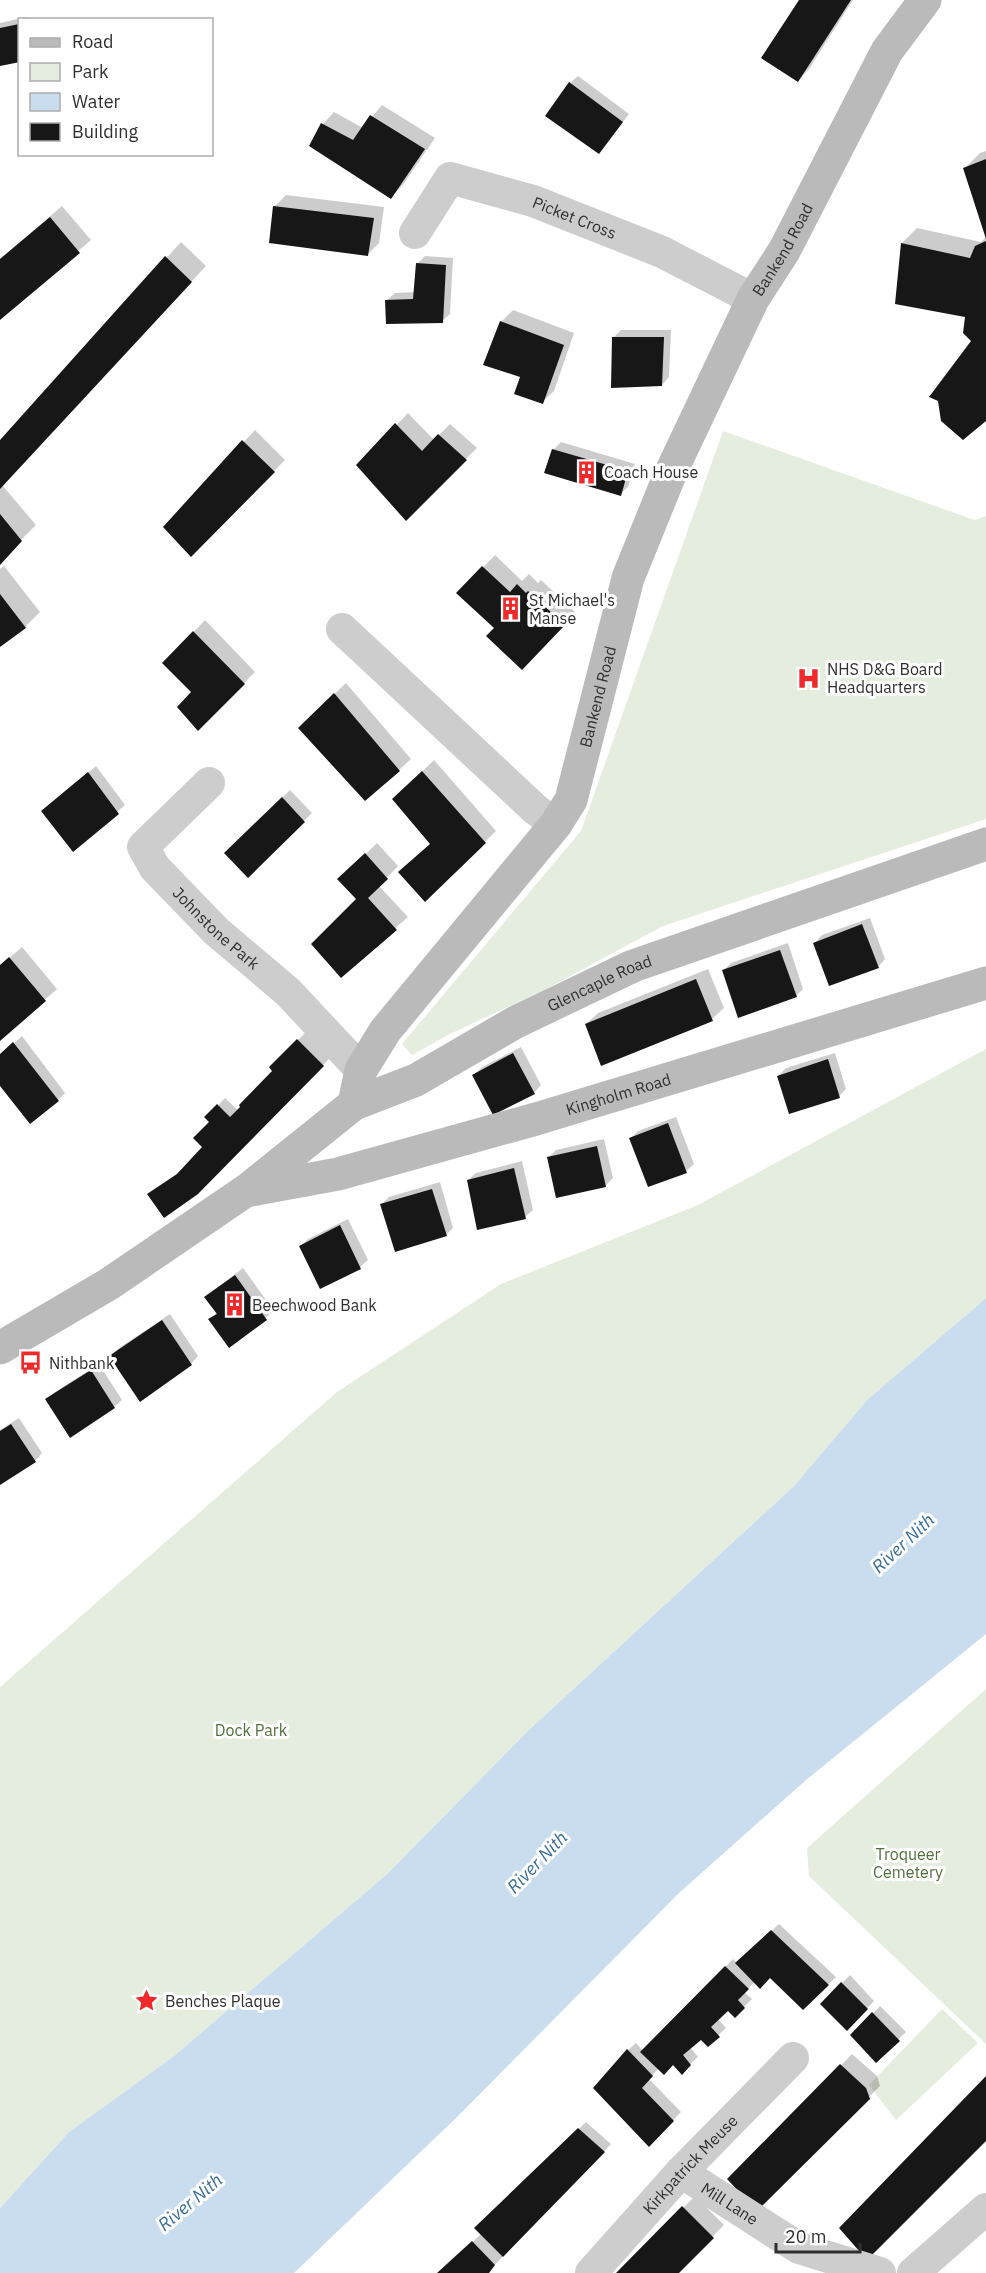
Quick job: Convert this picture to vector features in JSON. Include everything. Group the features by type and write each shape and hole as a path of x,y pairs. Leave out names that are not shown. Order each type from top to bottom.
{"main road":[{"name":"Bankend Road","path":"354,1104 361,1070 385,1031 556,824 571,800 628,578 670,472 753,299 784,251 887,51 925,0"},
{"name":"Glencaple Road","path":"247,1190 354,1104 416,1080 516,1022 633,966 986,844"},
{"name":"Kingholm Road","path":"247,1190 338,1174 536,1119 986,983"},
{"path":"0,1348 109,1284 247,1190"}],"street":[{"name":"Picket Cross","path":"415,233 450,178 533,201 651,247 753,299"},
{"path":"342,629 536,810 556,824"},
{"name":"Johnstone Park","path":"209,783 143,847 155,868 193,908 216,931 288,992 361,1070"},
{"name":"Kirkpatrick Meuse","path":"591,2273 681,2172 793,2058"},
{"name":"Mill Lane","path":"681,2172 799,2248 880,2273"},
{"path":"913,2273 986,2209"}],"green space":[{"name":"NHS D&G Board Headquarters","path":"723,431 975,520 986,516 986,819 663,926 544,990 450,1034 412,1055 402,1044 581,831"},
{"name":"Dock Park","path":"986,1049 986,1298 867,1400 794,1486 530,1729 386,1875 174,2056 69,2132 0,2208 0,1687 337,1392 501,1284 698,1205"},
{"name":"Troqueer Cemetery","path":"986,1689 986,2044 809,1876 807,1848"},
{"path":"942,2009 978,2043 896,2120 869,2085"}],"water":[{"name":"River Nith","path":"986,1298 986,1634 806,1780 679,1893 456,2118 294,2273 0,2273 0,2208 69,2132 174,2056 386,1875 530,1729 794,1486 867,1400"}],"building":[{"path":"799,0 851,0 798,82 761,58"},
{"path":"18,24 18,62 0,66 0,28"},
{"path":"569,82 623,122 599,154 545,116"},
{"path":"370,115 425,149 391,199 309,146 321,123 353,140"},
{"path":"986,159 986,239 963,168"},
{"path":"273,206 374,218 368,256 269,243"},
{"path":"50,217 80,253 0,320 0,259"},
{"path":"986,241 986,421 963,440 941,421 938,401 929,397 971,341 963,333 965,317 895,304 901,243 970,258 975,246"},
{"path":"165,256 192,282 0,489 0,440"},
{"path":"416,263 446,265 443,323 386,324 385,300 413,299"},
{"path":"500,321 564,345 543,404 514,394 520,377 483,365"},
{"path":"612,337 664,337 662,386 611,388"},
{"path":"395,423 422,451 438,434 467,460 406,521 356,465"},
{"path":"242,440 275,472 191,557 163,527"},
{"name":"Coach House","path":"552,449 628,471 621,496 544,473"},
{"path":"0,514 22,541 0,565"},
{"name":"St Michael's Manse","path":"482,566 510,592 517,584 526,593 528,591 565,625 522,670 486,636 494,628 456,593"},
{"path":"0,594 26,628 0,647"},
{"path":"193,631 245,684 198,731 177,707 191,692 162,663"},
{"path":"334,693 400,771 365,801 298,728"},
{"path":"422,771 486,843 425,902 398,872 430,844 392,799"},
{"path":"88,772 119,814 73,852 41,811"},
{"path":"282,797 305,822 248,878 224,853"},
{"path":"365,853 388,879 368,898 397,930 341,978 311,944 356,899 337,879"},
{"path":"862,924 879,968 829,986 813,943"},
{"path":"780,950 797,997 738,1018 722,970"},
{"path":"9,957 46,1001 0,1041 0,965"},
{"path":"696,979 713,1021 601,1066 585,1024"},
{"path":"297,1039 324,1066 198,1194 164,1218 147,1194 177,1174 202,1147 193,1138 209,1122 204,1117 217,1104 230,1117 272,1071 269,1067"},
{"path":"13,1042 59,1101 30,1124 0,1086 0,1054"},
{"path":"513,1053 535,1094 493,1115 472,1075"},
{"path":"828,1059 840,1098 789,1114 777,1076"},
{"path":"668,1123 687,1173 648,1187 629,1138"},
{"path":"597,1146 606,1187 556,1198 547,1157"},
{"path":"514,1168 526,1219 477,1230 467,1180"},
{"path":"432,1189 447,1236 395,1252 380,1204"},
{"path":"340,1225 361,1269 320,1289 299,1246"},
{"name":"Beechwood Bank","path":"235,1275 267,1320 229,1348 208,1319 217,1314 204,1297"},
{"path":"162,1320 192,1365 140,1402 109,1356"},
{"path":"91,1370 115,1408 70,1438 45,1399"},
{"path":"11,1424 36,1462 0,1485 0,1431"},
{"path":"771,1930 829,1985 803,2010 770,1978 760,1989 735,1963"},
{"path":"725,1966 749,1989 738,2000 745,2008 735,2018 728,2011 711,2027 720,2037 708,2047 701,2040 683,2055 691,2065 682,2075 673,2065 664,2075 640,2052"},
{"path":"841,1982 868,2009 847,2031 820,2004"},
{"path":"872,2012 900,2041 876,2063 850,2035"},
{"path":"627,2049 653,2076 642,2088 674,2121 649,2147 593,2088"},
{"path":"840,2064 866,2088 870,2099 757,2211 727,2179"},
{"path":"986,2076 986,2141 867,2260 839,2228"},
{"path":"578,2128 605,2152 503,2257 474,2228"},
{"path":"682,2206 714,2238 679,2273 616,2273"},
{"path":"472,2241 495,2265 489,2273 437,2273"}],"place":[{"name":"Coach House","path":"586,472"},
{"name":"St Michael's Manse","path":"511,609"},
{"name":"NHS D&G Board Headquarters","path":"809,678"},
{"name":"Beechwood Bank","path":"234,1305"},
{"name":"Nithbank","path":"31,1363"},
{"name":"Benches Plaque","path":"147,2001"}]}
